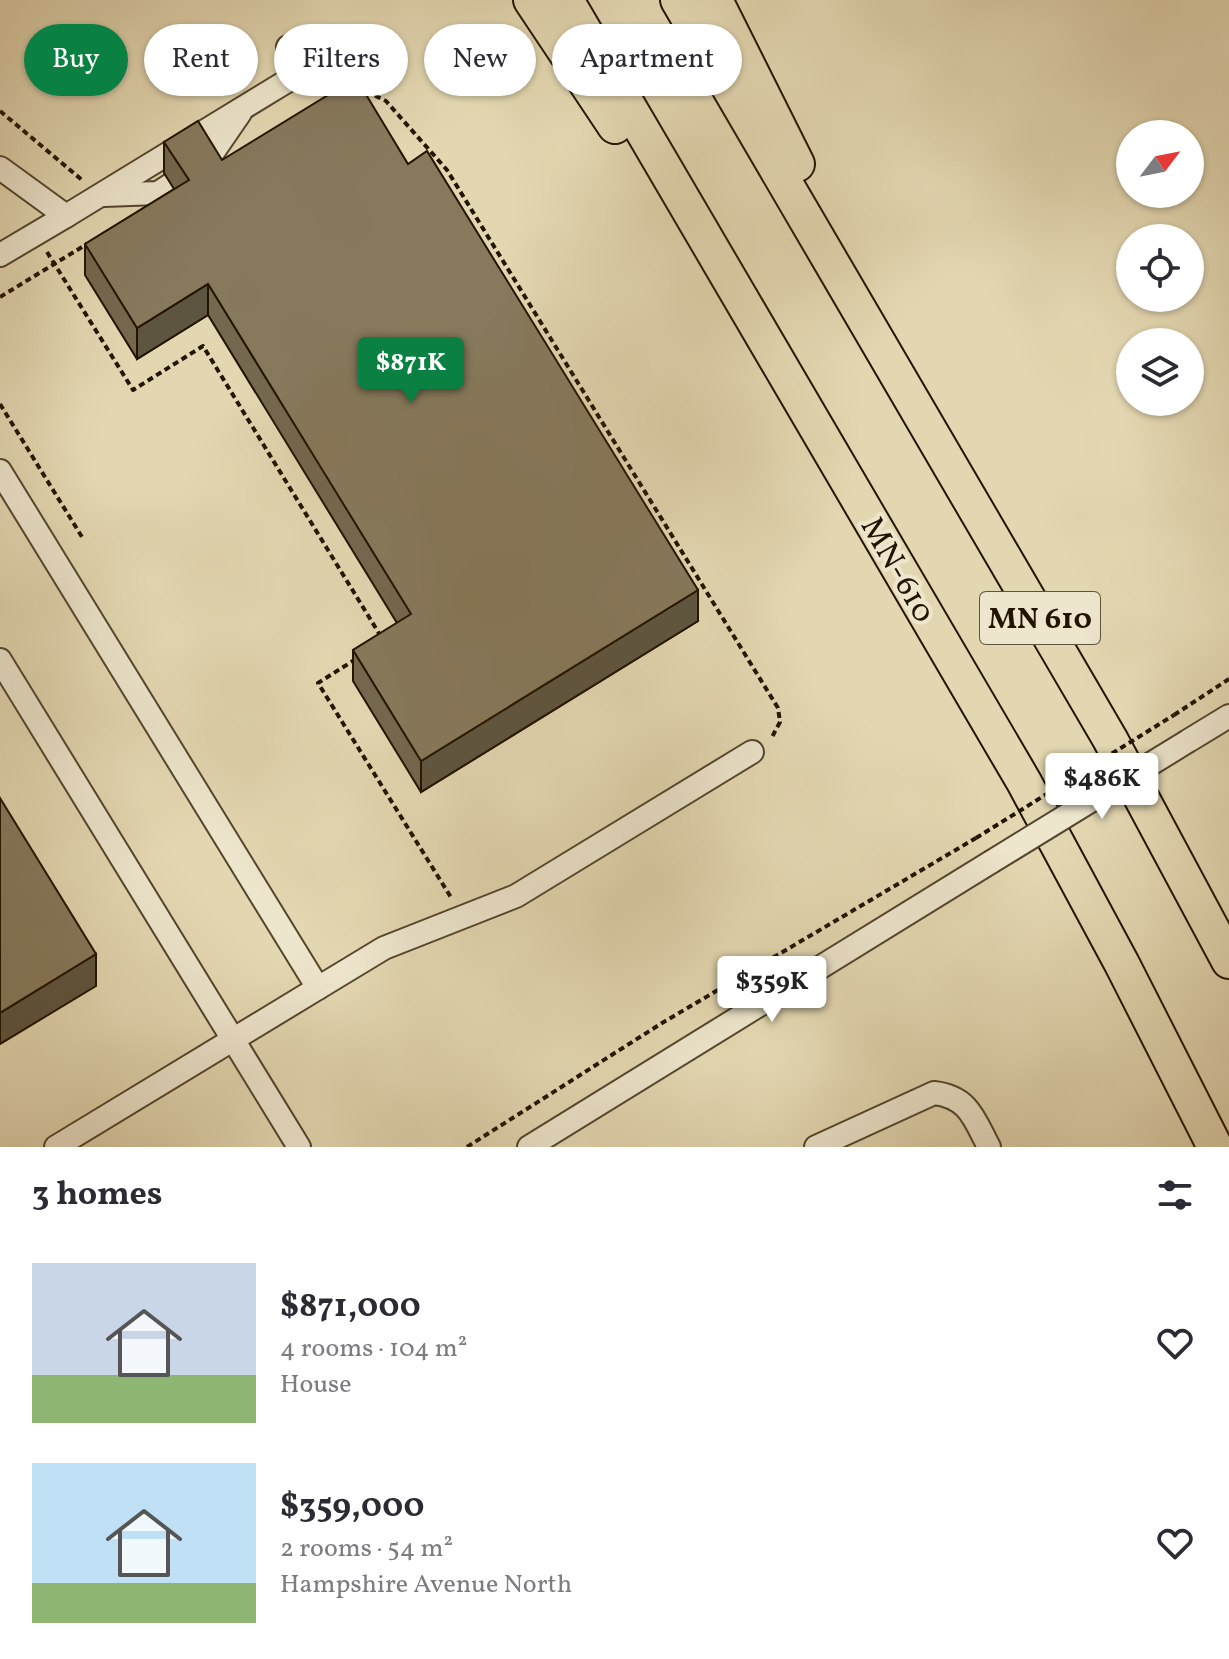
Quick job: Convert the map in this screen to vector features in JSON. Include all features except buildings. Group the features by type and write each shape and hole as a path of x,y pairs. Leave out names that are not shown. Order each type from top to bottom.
{"highway":[{"path":"531,0 845,477"},
{"name":"MN-610","path":"566,0 1024,782 1159,1033 1215,1147"},
{"name":"MN 610","path":"678,0 844,279 1110,739 1229,961"},
{"path":"715,0 787,140 844,279"}],"street":[{"path":"0,255 274,89"},
{"path":"205,164 244,108"},
{"path":"0,168 66,216"},
{"path":"95,198 158,193 172,184"},
{"path":"0,471 318,988"},
{"path":"0,660 298,1146"},
{"path":"529,1147 1229,716"},
{"path":"56,1147 384,948 516,896 752,752"},
{"path":"816,1147 934,1093 954,1095 971,1112 989,1147"}],"path":[{"path":"378,96 447,170 778,708 780,722 777,732 752,752"},
{"path":"0,111 85,183 95,198"},
{"path":"36,233 133,390 203,346 384,642"},
{"path":"0,297 92,241"},
{"path":"0,404 82,537"},
{"path":"358,658 318,683 463,917"},
{"path":"467,1147 662,1023 976,838 1229,679"}]}
